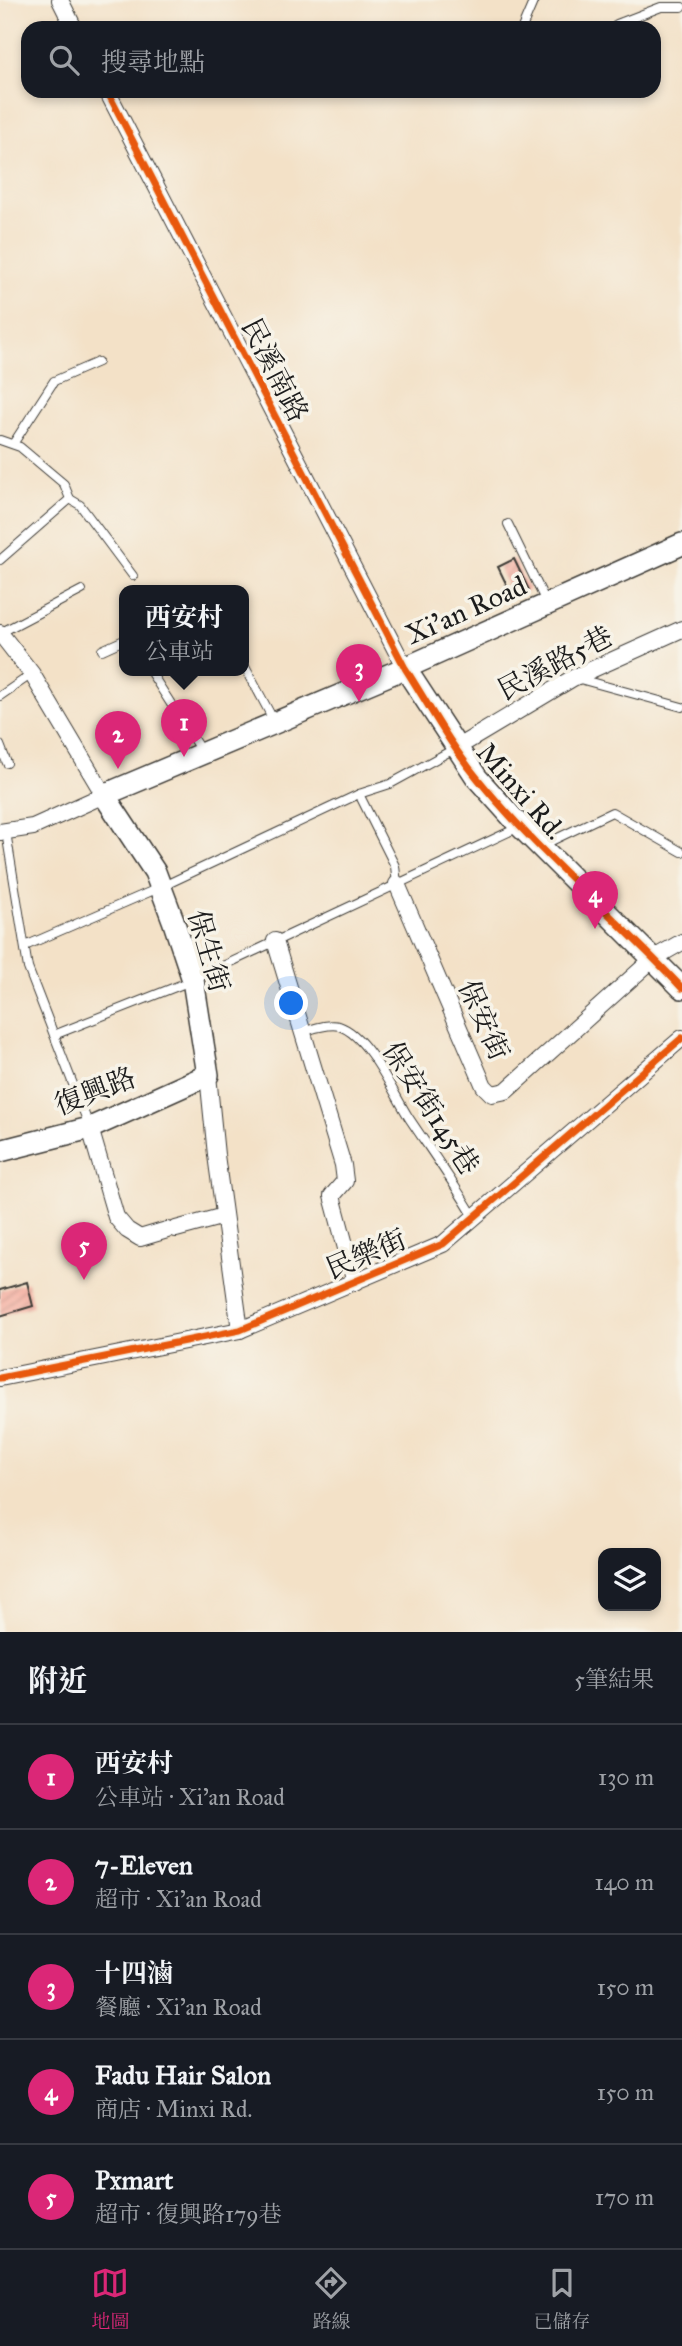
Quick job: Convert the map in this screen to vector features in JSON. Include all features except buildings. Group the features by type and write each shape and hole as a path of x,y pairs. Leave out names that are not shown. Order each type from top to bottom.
{"street":[{"path":"60,0 70,21"},
{"name":"民溪南路","path":"111,98 405,667"},
{"name":"Xi'an Road","path":"3,832 33,827 682,544"},
{"name":"民溪路5巷","path":"456,748 573,678 682,629"},
{"name":"保生街","path":"0,633 32,674 104,795 155,872 161,887 192,980 208,1074 240,1330"},
{"name":"Minxi Rd.","path":"405,667 477,778 520,826 682,988"},
{"name":"保安街","path":"397,884 484,1086 492,1094 506,1091 654,958"},
{"path":"275,941 343,1165 345,1181 332,1196 355,1282"},
{"path":"654,958 682,942"},
{"name":"民樂街","path":"0,1378 240,1330 443,1244 682,1038"},
{"name":"復興路","path":"0,1151 90,1128 208,1074"},
{"path":"90,1128 116,1217 127,1230 140,1238 224,1216"}],"lane":[{"path":"525,21 534,0"},
{"path":"625,21 661,7 682,7"},
{"path":"13,444 54,381 99,362"},
{"path":"0,440 20,447 64,484 70,499 80,505 133,576"},
{"path":"0,560 70,499"},
{"path":"508,524 547,604"},
{"path":"0,633 82,590"},
{"path":"102,650 119,642"},
{"path":"0,696 32,674"},
{"path":"153,676 202,754"},
{"path":"249,676 275,723"},
{"path":"573,678 682,707"},
{"path":"0,745 7,763"},
{"path":"25,946 161,887 359,794 390,784 456,748"},
{"path":"359,794 395,866 397,884"},
{"path":"541,846 612,812 682,852"},
{"path":"54,1035 192,980 520,826"},
{"path":"3,832 28,968 90,1128"},
{"name":"保安街145巷","path":"302,1032 336,1025 348,1031 375,1058 409,1117 448,1172 475,1218"}],"cycle path":[{"path":"111,98 405,668 449,738 478,779 526,833 682,988"},
{"path":"0,1378 240,1330 443,1244 682,1038"}],"place":[{"name":"十四滷","path":"359,702"},
{"name":"西安村","path":"184,757"},
{"name":"7-Eleven","path":"118,769"},
{"name":"Fadu Hair Salon","path":"595,929"},
{"name":"Pxmart","path":"84,1280"}]}
